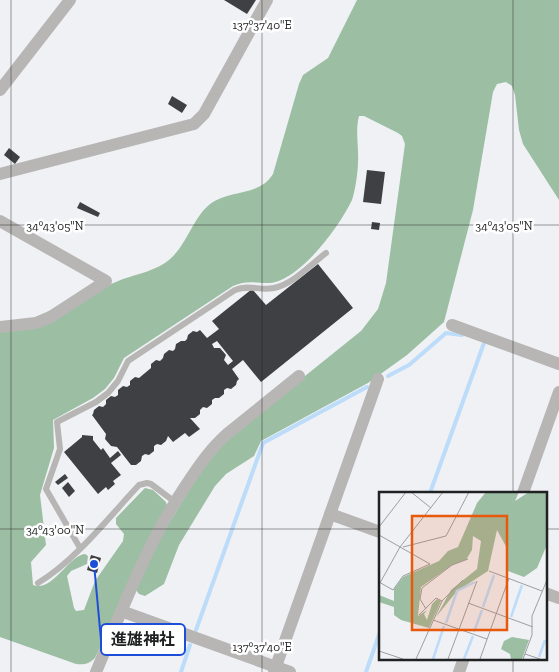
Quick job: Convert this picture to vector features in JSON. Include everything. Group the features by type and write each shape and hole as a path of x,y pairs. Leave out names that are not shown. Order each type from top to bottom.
{"street":[{"path":"0,90 70,0"},
{"path":"0,174 194,124 204,114 267,0"},
{"path":"0,221 106,281 49,318 36,323 0,327"},
{"path":"452,325 559,364"},
{"path":"96,672 145,556 175,502 201,463 217,443 299,376"},
{"path":"275,669 378,379"},
{"path":"523,492 559,392"},
{"path":"330,514 379,532"},
{"path":"546,593 559,598"},
{"path":"121,612 275,669 290,672"},
{"path":"459,672 463,660"}],"lane":[{"path":"80,548 46,489 60,449 57,422 96,402 108,393 118,381 128,361 235,290 244,287 272,288 282,286 326,253"},
{"path":"38,584 54,574 139,485 143,483 152,484 175,502"}],"green space":[{"path":"357,0 559,0 559,200 523,144 512,86 506,82 497,84 493,92 473,210 444,322 407,355 368,383 261,441 254,456 226,474 215,486 179,545 164,584 145,596 139,594 136,590 149,557 204,465 229,437 361,331 378,309 386,283 405,144 402,136 398,133 364,116 359,116 357,127 357,171 352,200 331,234 312,257 281,280 269,283 247,282 233,286 124,358 114,378 105,389 93,398 53,420 54,448 40,495 46,545 31,562 33,585 47,584 73,560 85,554 88,556 87,564 71,571 67,576 74,608 76,611 84,610 95,581 123,541 124,534 116,524 116,518 145,488 153,490 166,502 167,506 95,658 86,664 76,664 0,637 0,332 123,279 159,266 175,254 199,217 210,204 226,196 252,190 267,181 273,174 303,75 328,58"}],"building":[{"path":"224,0 256,0 247,14"},
{"path":"172,96 187,105 182,113 168,104"},
{"path":"9,148 20,157 15,164 4,155"},
{"path":"367,170 385,172 381,204 363,202"},
{"path":"80,202 100,213 98,217 77,208"},
{"path":"372,222 380,223 379,230 371,229"},
{"path":"318,264 353,308 261,382 243,360 232,369 239,379 236,385 231,389 227,388 224,390 224,394 212,400 212,404 200,410 200,414 195,418 190,418 200,429 189,437 185,433 173,442 168,436 161,445 157,444 154,446 154,451 149,455 145,454 142,456 141,461 136,465 131,465 117,447 111,446 105,439 106,434 92,415 94,410 99,406 103,407 106,404 106,400 111,396 115,397 118,395 118,390 123,386 127,387 130,385 130,381 135,377 139,378 151,368 151,364 156,360 160,361 169,350 173,351 176,344 185,341 193,331 197,332 200,330 207,338 219,329 212,321 252,289 266,305","holes":["217,341 233,361 228,365 224,360 226,355 220,348 214,348 212,344"]},
{"path":"82,435 93,436 93,440 101,450 103,448 110,458 118,451 121,455 111,463 121,475 113,481 115,484 108,490 106,487 98,494 64,452"},
{"path":"65,474 68,478 58,485 55,482"},
{"path":"68,482 75,491 69,497 62,488"},
{"path":"91,555 101,558 97,573 87,570"},
{"path":"123,624 130,627 126,637 119,634"}],"waterway":[{"path":"388,376 409,365 446,333 462,335"},
{"path":"430,492 484,343"},
{"path":"196,630 263,443 367,387"},
{"path":"366,672 379,635"},
{"path":"181,672 190,645"}],"place":[{"name":"進雄神社","path":"94,564"}]}
